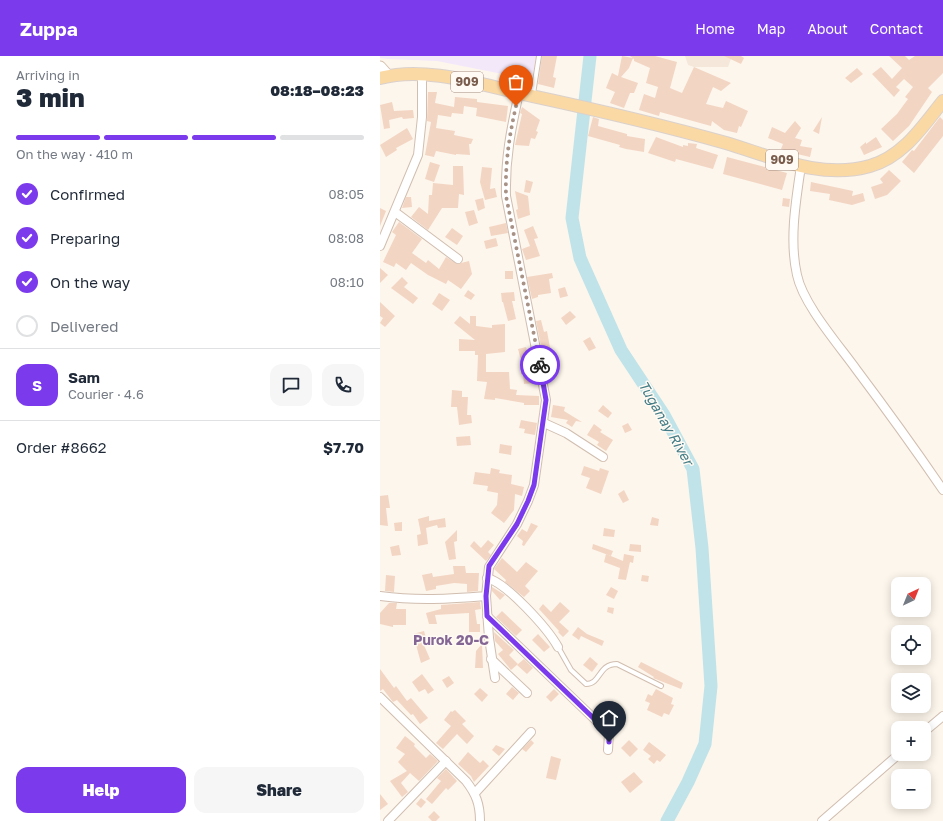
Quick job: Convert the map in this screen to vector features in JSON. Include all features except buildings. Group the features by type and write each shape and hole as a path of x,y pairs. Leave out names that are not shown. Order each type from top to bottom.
{"main road":[{"path":"380,67 384,77"},
{"name":"909","path":"384,77 422,74 444,76 600,111 704,137 821,171 846,172 871,166 889,158 909,142 943,101"}],"street":[{"path":"380,246 418,155 422,117 422,74"},
{"path":"495,678 491,659 487,616 486,596 489,566 507,539 528,501 534,485 544,423 546,400 545,388 506,196 505,170 508,145 519,93"},
{"path":"801,166 794,232 794,260 797,276 821,320 910,441 943,490"},
{"path":"395,212 458,259"},
{"path":"544,423 566,433 603,457"},
{"path":"487,578 503,585 548,631 558,647"},
{"path":"380,596 404,600 435,600 486,596"},
{"path":"487,616 609,733 608,750"},
{"path":"491,659 527,693"},
{"path":"380,697 466,781 475,793 479,803 480,821"},
{"path":"931,726 943,716"},
{"path":"475,793 531,732"},
{"path":"388,821 446,761"},
{"path":"822,821 891,761"}],"lane":[{"path":"532,96 539,56"},
{"path":"558,647 571,670 586,684 594,681 604,667 609,664 617,664 660,686"}],"shaded area":[{"path":"380,56 536,56 532,80 437,61 388,59 380,58"},
{"path":"685,56 732,56 728,67 694,67 688,65"}],"waterway":[{"name":"Tuganay River","path":"590,56 572,218 580,258 621,350 664,415 693,469 702,548 711,686 705,744 688,782 667,821"}],"way so far":[{"path":"516,106 508,145 505,170 506,196 540,365"}],"district":[{"name":"Purok 20-C","path":"451,640"}],"route":[{"path":"540,365 545,388 546,411 534,485 517,524 489,566 486,596 487,616 508,634 565,692 609,733 609,742"}]}
